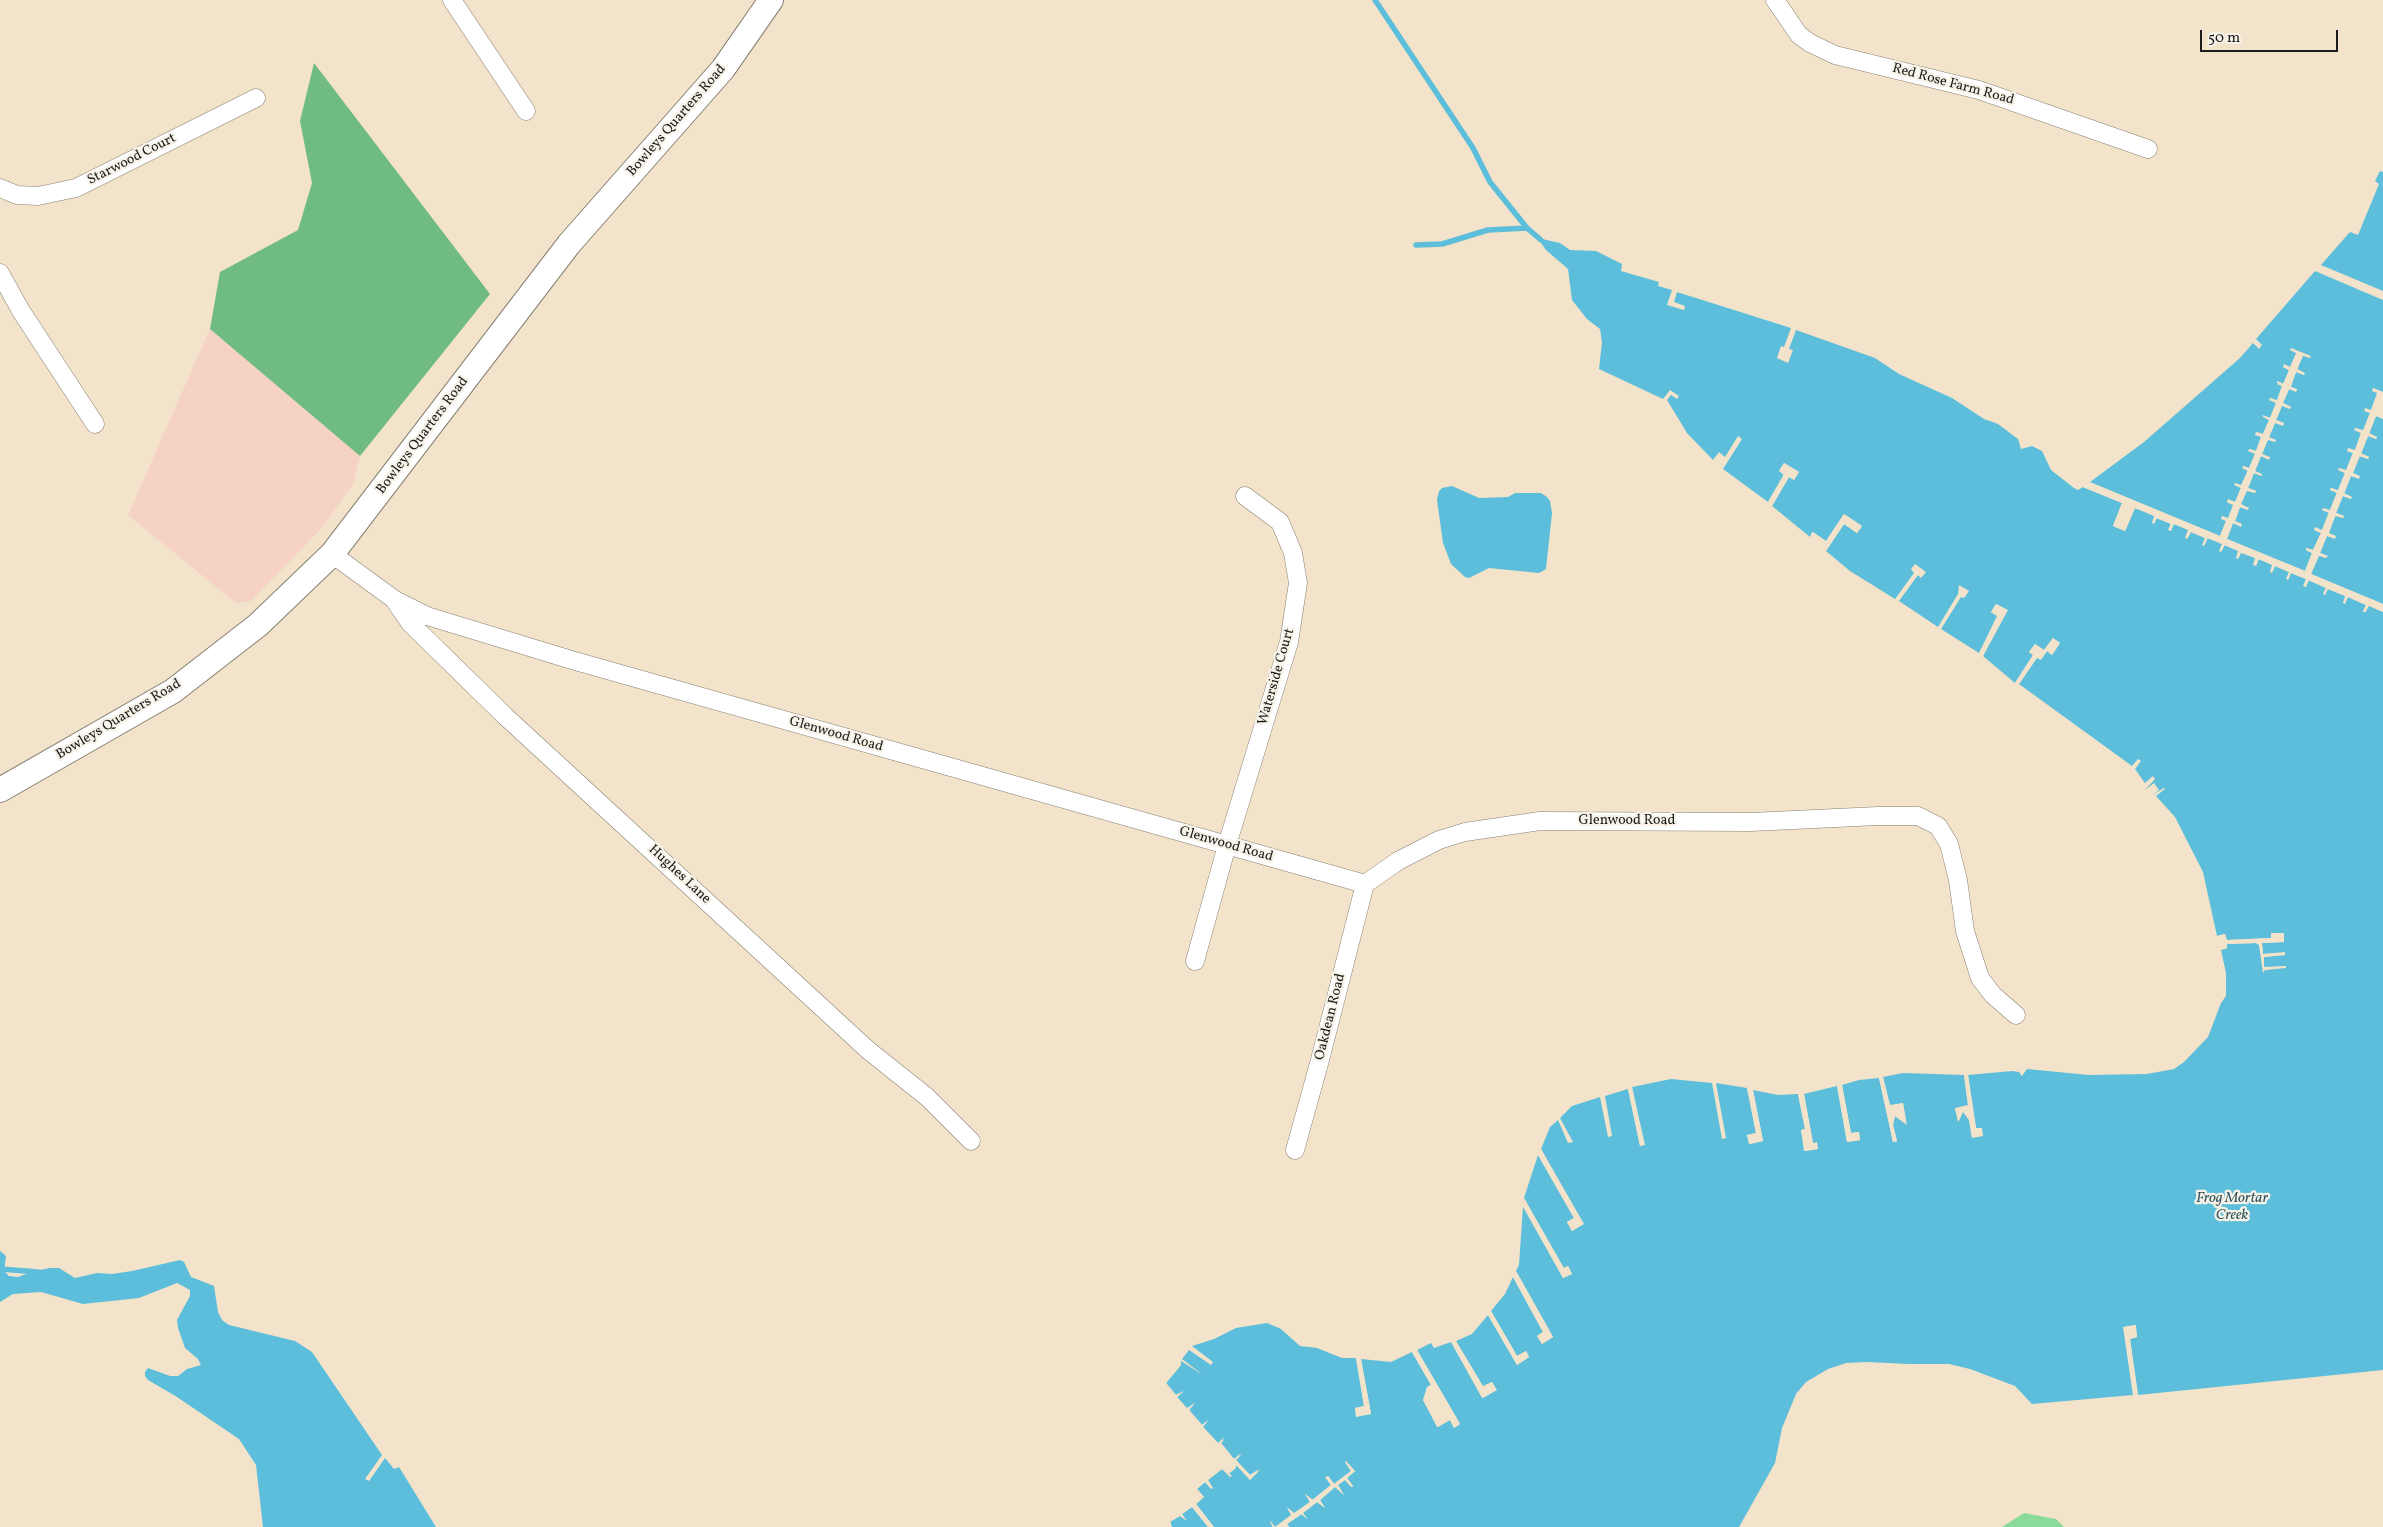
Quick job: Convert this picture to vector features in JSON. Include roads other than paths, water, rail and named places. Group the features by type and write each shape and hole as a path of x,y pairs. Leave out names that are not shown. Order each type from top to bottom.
{"street":[{"path":"452,0 526,111"},
{"name":"Bowleys Quarters Road","path":"0,790 173,690 258,625 332,554 569,244 723,69 771,0"},
{"name":"Red Rose Farm Road","path":"1775,0 1798,35 1835,55 1979,90 2148,149"},
{"name":"Starwood Court","path":"1,191 17,195 38,196 76,188 256,98"},
{"path":"0,273 20,311 95,424"},
{"name":"Waterside Court","path":"1195,961 1227,845 1289,642 1298,583 1293,553 1280,522 1245,496"},
{"name":"Glenwood Road","path":"332,554 395,600 427,616 575,661 1365,884 1398,861 1439,840 1466,832 1540,821 1751,822 1918,816 1938,826 1948,844 1958,880 1965,931 1980,978 1993,995 2016,1015"},
{"name":"Hughes Lane","path":"395,600 410,623 505,716 868,1050 927,1097 971,1141"},
{"name":"Oakdean Road","path":"1294,1150 1320,1060 1365,884"}],"water":[{"path":"2380,171 2383,172 2383,291 2321,265 2350,232 2358,235 2379,184 2375,181"},
{"name":"Frog Mortar Creek","path":"1542,239 1560,243 1570,250 1596,251 1622,264 1621,271 1659,282 1658,286 1672,290 1667,305 1684,310 1685,306 1674,302 1677,292 1791,328 1784,347 1781,346 1777,358 1788,363 1793,350 1789,349 1796,330 1875,358 1899,374 1952,398 1984,419 1998,424 2018,439 2021,449 2032,446 2042,451 2051,470 2074,488 2078,490 2083,487 2122,503 2113,526 2125,531 2135,508 2155,516 2152,523 2156,518 2171,524 2168,530 2174,524 2189,530 2187,539 2191,532 2205,538 2204,545 2207,538 2222,544 2221,552 2224,545 2239,551 2238,559 2241,552 2255,558 2255,566 2258,559 2273,565 2272,572 2275,566 2289,572 2288,580 2291,573 2306,579 2305,587 2308,580 2326,588 2323,594 2328,589 2346,596 2343,603 2348,597 2366,605 2363,611 2366,612 2368,605 2383,612 2383,1370 2138,1395 2130,1339 2137,1337 2135,1325 2124,1327 2133,1395 2032,1404 2015,1386 1970,1369 1949,1364 1846,1363 1828,1369 1806,1382 1796,1394 1782,1428 1775,1463 1739,1527 1289,1527 1287,1524 1302,1514 1307,1519 1303,1513 1317,1502 1325,1508 1320,1500 1335,1487 1344,1495 1338,1485 1345,1480 1351,1487 1353,1486 1347,1478 1355,1471 1345,1462 1351,1471 1334,1484 1328,1476 1326,1478 1331,1485 1312,1500 1305,1494 1310,1502 1294,1514 1287,1508 1292,1515 1275,1527 1269,1521 1273,1527 1214,1527 1196,1504 1204,1497 1197,1489 1205,1482 1212,1488 1208,1480 1222,1469 1231,1477 1228,1472 1230,1473 1236,1468 1236,1465 1250,1480 1259,1469 1250,1475 1236,1460 1242,1454 1234,1459 1221,1443 1225,1439 1218,1443 1203,1427 1208,1420 1202,1425 1189,1410 1195,1403 1187,1409 1177,1397 1184,1391 1176,1395 1166,1383 1181,1365 1181,1361 1203,1375 1182,1359 1189,1350 1211,1365 1213,1362 1192,1346 1214,1339 1236,1328 1267,1323 1281,1329 1300,1346 1317,1348 1342,1358 1356,1358 1364,1406 1355,1408 1356,1416 1371,1414 1361,1359 1391,1362 1412,1352 1431,1385 1427,1387 1425,1399 1423,1400 1437,1427 1450,1420 1454,1428 1460,1424 1417,1350 1431,1343 1434,1348 1451,1342 1482,1398 1496,1390 1492,1382 1483,1387 1456,1341 1472,1334 1488,1315 1517,1365 1529,1357 1526,1351 1517,1356 1491,1311 1505,1294 1513,1277 1543,1332 1537,1336 1542,1344 1553,1337 1516,1271 1519,1265 1523,1207 1563,1278 1572,1274 1568,1266 1564,1268 1524,1198 1538,1155 1574,1218 1567,1222 1572,1231 1583,1224 1541,1149 1550,1127 1558,1120 1568,1143 1573,1142 1560,1118 1572,1106 1600,1097 1608,1137 1612,1136 1605,1096 1628,1089 1640,1146 1644,1145 1632,1087 1671,1079 1712,1083 1722,1139 1726,1138 1716,1083 1747,1088 1756,1133 1747,1135 1750,1144 1763,1141 1753,1090 1778,1095 1798,1094 1805,1129 1801,1130 1805,1151 1818,1149 1813,1143 1804,1094 1837,1086 1847,1142 1860,1140 1859,1132 1851,1133 1842,1085 1859,1080 1879,1078 1893,1142 1897,1141 1893,1125 1895,1116 1906,1124 1903,1103 1890,1106 1883,1077 1903,1073 1964,1075 1968,1105 1955,1109 1959,1121 1963,1111 1969,1119 1972,1137 1982,1136 1982,1128 1976,1128 1968,1075 2012,1071 2019,1072 2022,1076 2027,1069 2089,1075 2147,1074 2174,1069 2184,1062 2208,1037 2221,1003 2226,996 2226,973 2221,950 2227,948 2227,944 2256,943 2259,945 2264,965 2263,957 2285,955 2285,953 2263,954 2262,943 2284,942 2284,933 2271,933 2271,938 2227,940 2225,934 2217,936 2203,872 2175,817 2156,796 2165,789 2152,795 2159,790 2154,783 2145,790 2155,779 2153,776 2145,783 2135,769 2141,761 2138,759 2132,766 2019,684 2037,657 2041,659 2047,651 2052,655 2060,643 2053,638 2044,650 2035,644 2029,652 2033,655 2015,683 1983,656 2007,610 1996,604 1991,612 1998,616 1979,653 1941,629 1961,597 1964,598 1969,591 1959,585 1958,594 1938,627 1899,601 1918,575 1921,578 1926,572 1915,564 1911,569 1914,573 1895,599 1850,571 1826,551 1844,524 1857,533 1862,526 1844,514 1826,541 1813,532 1810,537 1772,506 1789,477 1794,480 1799,472 1784,463 1779,471 1784,474 1768,502 1723,469 1742,439 1738,436 1725,457 1719,452 1713,460 1687,433 1667,400 1671,395 1677,399 1679,396 1670,390 1663,399 1599,369 1602,342 1600,329 1587,319 1572,300 1568,269 1546,250 1541,243","holes":["2286,966 2265,970 2265,968"]},
{"path":"2315,271 2383,300 2383,392 2373,388 2378,393 2371,411 2365,408 2370,413 2363,431 2356,428 2355,430 2361,433 2355,450 2347,451 2353,453 2346,471 2339,470 2345,473 2338,491 2331,488 2330,490 2337,492 2330,510 2322,510 2329,512 2322,530 2314,530 2321,533 2313,550 2306,548 2306,550 2312,553 2305,571 2227,539 2233,523 2241,526 2235,521 2240,507 2248,510 2241,504 2247,490 2255,493 2256,491 2248,488 2254,473 2261,476 2255,471 2261,456 2270,458 2262,454 2268,439 2275,442 2269,437 2275,423 2283,423 2276,420 2282,405 2291,407 2283,403 2289,389 2297,390 2290,387 2296,372 2304,375 2304,373 2297,370 2303,355 2290,350 2297,353 2290,367 2283,367 2289,370 2283,384 2277,384 2282,386 2277,401 2270,398 2270,400 2276,403 2270,418 2263,416 2269,420 2263,434 2257,432 2261,437 2256,451 2249,449 2255,454 2249,468 2243,466 2248,470 2241,486 2235,483 2241,488 2235,502 2228,500 2227,502 2234,505 2228,519 2222,516 2226,521 2220,536 2090,482 2144,442 2240,358 2253,343 2259,349 2262,345 2256,339"},
{"path":"2376,416 2383,419 2383,604 2311,574 2319,555 2327,556 2320,553 2327,536 2335,538 2328,533 2336,515 2343,518 2344,516 2336,513 2343,496 2351,499 2344,494 2351,476 2359,478 2353,473 2360,456 2368,459 2369,457 2361,454 2368,436 2376,439 2377,437 2369,434"},
{"path":"1452,486 1479,498 1508,497 1515,493 1541,493 1547,497 1550,501 1552,513 1546,569 1539,573 1489,568 1469,578 1465,577 1451,564 1443,543 1437,500 1439,491 1442,488"},
{"path":"0,1251 6,1256 4,1271 9,1276 18,1277 34,1271 59,1268 75,1278 97,1273 112,1274 132,1271 180,1260 184,1262 191,1277 214,1286 218,1312 222,1320 229,1325 295,1341 312,1352 382,1455 365,1479 369,1481 385,1458 394,1469 399,1467 436,1527 263,1527 256,1465 239,1439 177,1397 148,1380 145,1376 148,1368 170,1376 178,1376 187,1369 201,1365 198,1359 185,1348 178,1328 177,1320 190,1296 190,1290 177,1283 139,1298 83,1304 41,1292 13,1294 0,1302"},
{"path":"1432,1387 1435,1393 1425,1399 1428,1389"},
{"path":"1192,1507 1208,1527 1172,1527 1170,1522 1180,1516 1186,1520 1182,1514"}],"waterway":[{"path":"1375,0 1473,148 1490,182 1527,228 1541,240"},
{"path":"1416,245 1442,244 1488,230 1527,228"},
{"path":"0,1269 38,1272"}]}
